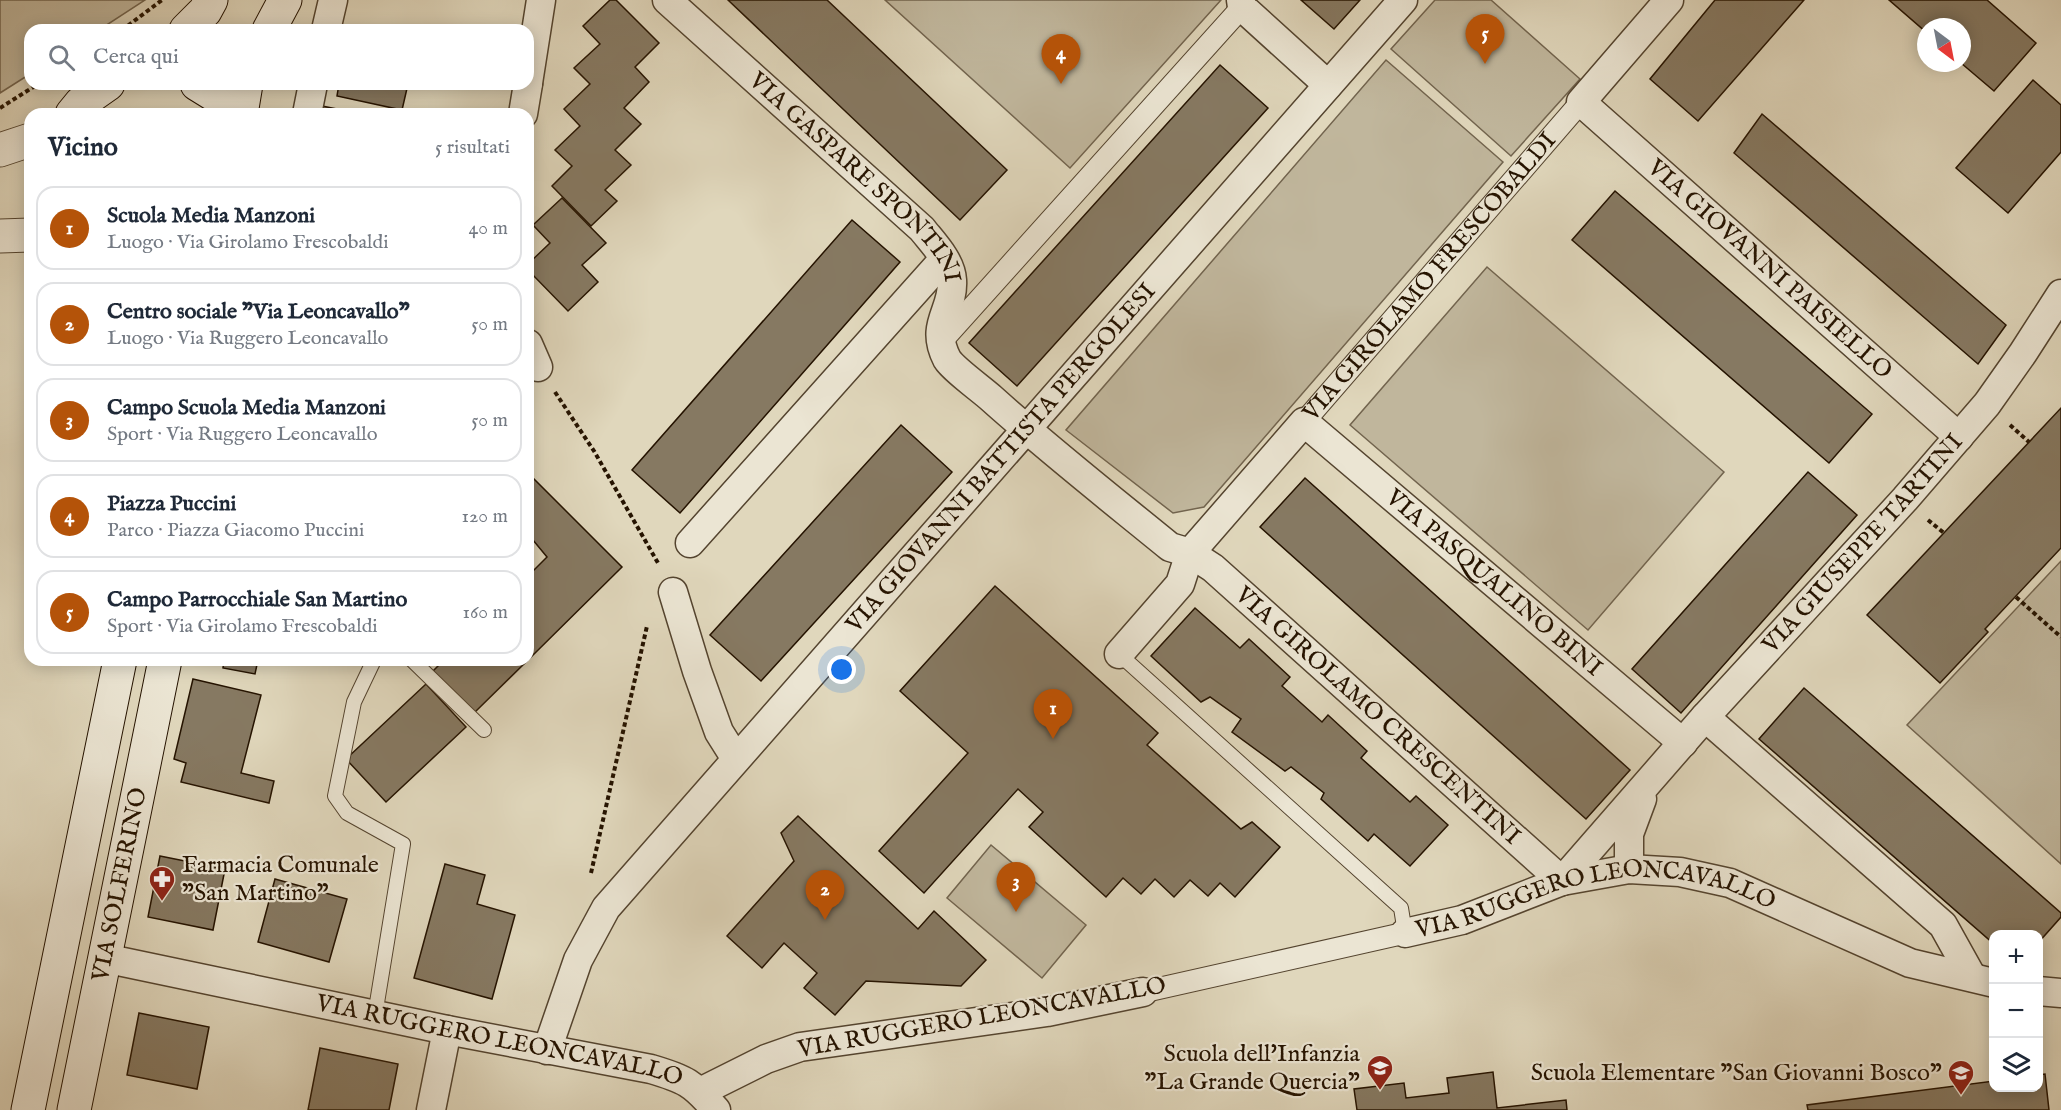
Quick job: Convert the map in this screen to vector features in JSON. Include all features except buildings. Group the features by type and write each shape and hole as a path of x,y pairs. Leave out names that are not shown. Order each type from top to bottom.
{"main road":[{"path":"192,24 205,11 211,0"},
{"path":"272,24 285,0"},
{"path":"77,108 99,90"},
{"path":"207,90 218,97 228,108"},
{"path":"242,108 245,90"},
{"path":"0,150 24,142"},
{"path":"0,236 24,235"},
{"name":"VIA SOLFERINO","path":"28,1110 119,666"},
{"name":"VIA SOLFERINO","path":"74,1110 164,666"}],"street":[{"path":"327,24 333,0"},
{"path":"534,45 541,0"},
{"name":"VIA GASPARE SPONTINI","path":"667,0 922,229 944,259 952,278 951,300 941,322 941,342"},
{"name":"VIA GIOVANNI BATTISTA PERGOLESI","path":"548,1050 578,960 606,908 1403,0"},
{"name":"VIA GIROLAMO FRESCOBALDI","path":"1119,654 1180,584 1190,553 1669,0"},
{"path":"1190,553 1170,547 1026,429 948,360 941,342 1241,4 1328,85"},
{"path":"308,108 313,90"},
{"path":"524,108 527,90"},
{"name":"VIA GIOVANNI PAISIELLO","path":"1581,102 1959,436"},
{"path":"690,543 944,259"},
{"name":"VIA GIUSEPPE TARTINI","path":"1562,881 1705,717 1905,499 1987,404 2024,353 2061,294"},
{"name":"VIA PASQUALINO BINI","path":"1304,422 1683,743"},
{"name":"VIA GIROLAMO CRESCENTINI","path":"1190,553 1213,568 1562,881"},
{"path":"673,592 697,671 719,732 736,759"},
{"path":"1705,717 1942,925 1983,980"},
{"name":"VIA GIUSEPPE TARTINI","path":"1629,868 1629,834 1648,783"},
{"name":"VIA RUGGERO LEONCAVALLO","path":"104,958 447,1030 651,1069 680,1077 708,1101 766,1059 800,1047 1047,1012 1143,992 1462,920 1562,881 1629,868 1680,872 1730,883 1910,963 1983,980"},
{"path":"2043,991 2061,993"},
{"path":"431,1110 447,1030"}],"lane":[{"path":"1119,654 1401,908 1405,933"},
{"path":"371,666 354,702 335,796 347,813 403,844 375,1015"},
{"path":"418,666 484,730"}],"path":[{"path":"130,24 162,0"},
{"path":"0,108 28,90"},
{"path":"534,357 594,451 660,567"},
{"path":"2016,597 2061,637"},
{"path":"590,877 647,624"}],"shaded area":[{"path":"0,0 145,0 108,24 24,24 24,78 0,93"},
{"path":"885,0 1221,0 1070,168"},
{"path":"1435,0 1491,0 1580,79 1511,156 1391,49"},
{"path":"1386,60 1503,162 1204,507 1173,513 1066,430"},
{"path":"1487,267 1724,472 1588,630 1350,425"},
{"path":"2061,561 2061,864 1907,725"},
{"path":"991,845 1086,925 1042,978 947,898"}],"place":[{"name":"Campo Parrocchiale San Martino","path":"1485,64"},
{"name":"Piazza Puccini","path":"1061,84"},
{"name":"Scuola Media Manzoni","path":"1053,739"},
{"name":"Farmacia Comunale \"San Martino\"","path":"162,902"},
{"name":"Campo Scuola Media Manzoni","path":"1016,912"},
{"name":"Centro sociale \"Via Leoncavallo\"","path":"825,920"},
{"name":"Scuola dell'Infanzia \"La Grande Quercia\"","path":"1380,1091"},
{"name":"Scuola Elementare \"San Giovanni Bosco\"","path":"1961,1096"}]}
